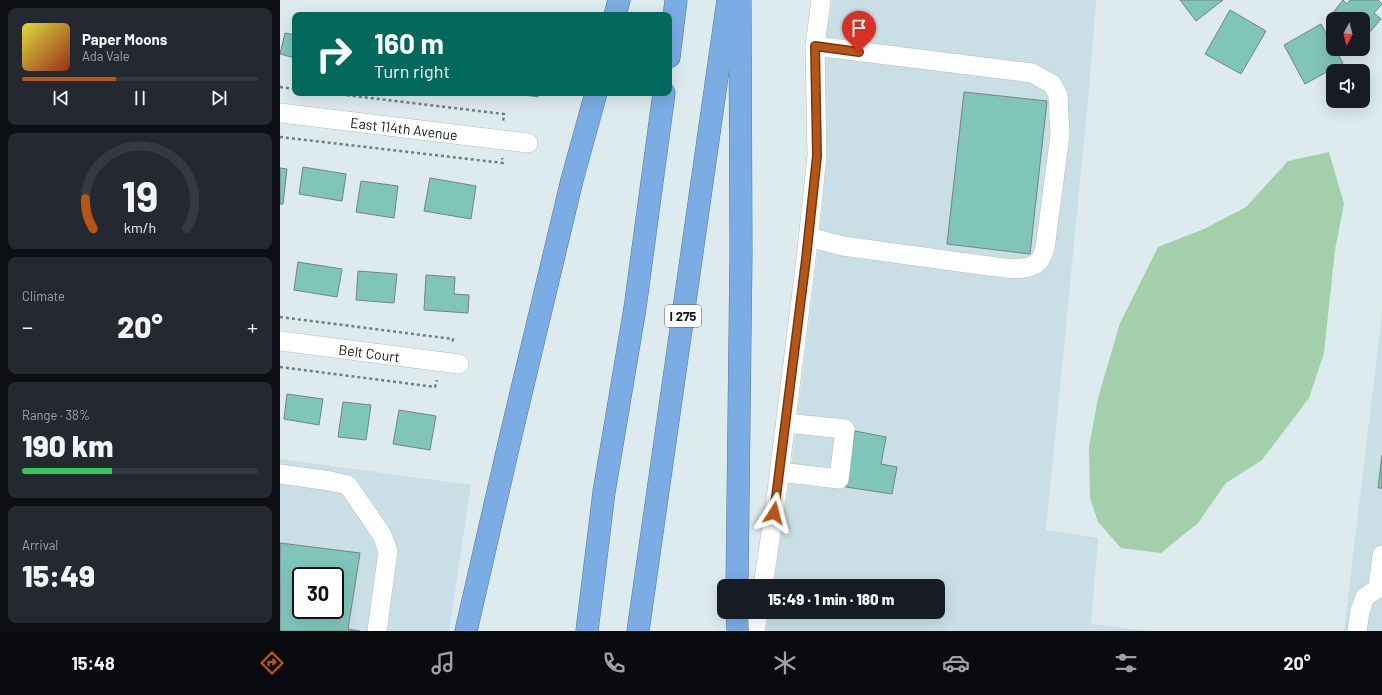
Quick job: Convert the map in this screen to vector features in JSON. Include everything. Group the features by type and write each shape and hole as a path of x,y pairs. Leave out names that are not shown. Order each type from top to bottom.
{"highway":[{"path":"616,12 619,0"},
{"path":"672,33 676,0"},
{"name":"I 275","path":"638,631 728,0"},
{"path":"738,579 741,260 740,0"},
{"path":"466,631 512,427 572,180 595,96"},
{"path":"587,631 604,492 635,308 664,96"},
{"path":"737,619 738,631"}],"street":[{"path":"764,579 780,472 817,156 815,46 821,0"},
{"path":"808,238 843,246 989,266 1010,268 1030,267 1040,260 1045,248 1060,134 1058,95 1052,84 1032,73 815,46"},
{"name":"East 114th Avenue","path":"280,113 528,143"},
{"name":"Belt Court","path":"280,341 452,364"},
{"path":"780,472 839,479 844,429 786,423"},
{"path":"280,474 348,485 382,535 388,551 377,631"},
{"path":"1357,631 1360,610 1365,597 1380,588 1382,555"},
{"path":"756,631 757,619"}],"path":[{"path":"280,87 292,89"},
{"path":"280,137 503,163"},
{"path":"280,317 453,339 452,364 435,387 280,367"}],"shaded area":[{"path":"832,0 1096,0 1089,90 1046,530 1098,538 1091,624 1151,631 766,631 768,619 945,619 945,579 774,579 787,500 818,249 827,155 825,46"},
{"path":"1382,309 1382,631 1344,631 1379,339"},
{"path":"280,459 471,485 449,631 280,631"}],"green space":[{"path":"1329,152 1344,204 1335,250 1324,353 1309,398 1262,460 1226,483 1198,523 1161,553 1121,548 1098,522 1090,498 1089,447 1098,398 1120,323 1158,247 1204,229 1246,207 1288,161"}],"building":[{"path":"1180,0 1223,0 1196,21"},
{"path":"1343,0 1347,4 1350,0 1378,0 1382,4 1374,13 1381,19 1370,32 1370,12 1334,12"},
{"path":"1230,10 1266,31 1241,74 1205,54"},
{"path":"1321,24 1326,33 1326,56 1339,56 1343,63 1326,64 1326,72 1305,84 1284,45"},
{"path":"285,33 292,34 292,57 280,54"},
{"path":"964,92 1047,101 1030,254 947,244"},
{"path":"303,167 346,174 342,201 299,194"},
{"path":"280,168 287,169 283,204 280,204"},
{"path":"430,178 476,186 471,219 424,211"},
{"path":"361,181 398,186 394,218 356,212"},
{"path":"298,262 342,269 337,297 294,290"},
{"path":"358,271 397,274 394,303 356,300"},
{"path":"426,275 455,277 454,294 469,295 468,313 424,310"},
{"path":"287,394 323,399 319,425 284,419"},
{"path":"343,402 371,405 366,440 338,437"},
{"path":"399,410 436,416 430,450 393,444"},
{"path":"855,431 886,437 881,464 897,467 892,494 846,487"},
{"path":"1382,455 1382,488 1378,488"},
{"path":"280,543 360,553 348,629 360,631 280,631"}],"route":[{"path":"774,513 806,259 817,156 815,46 859,52"}]}
